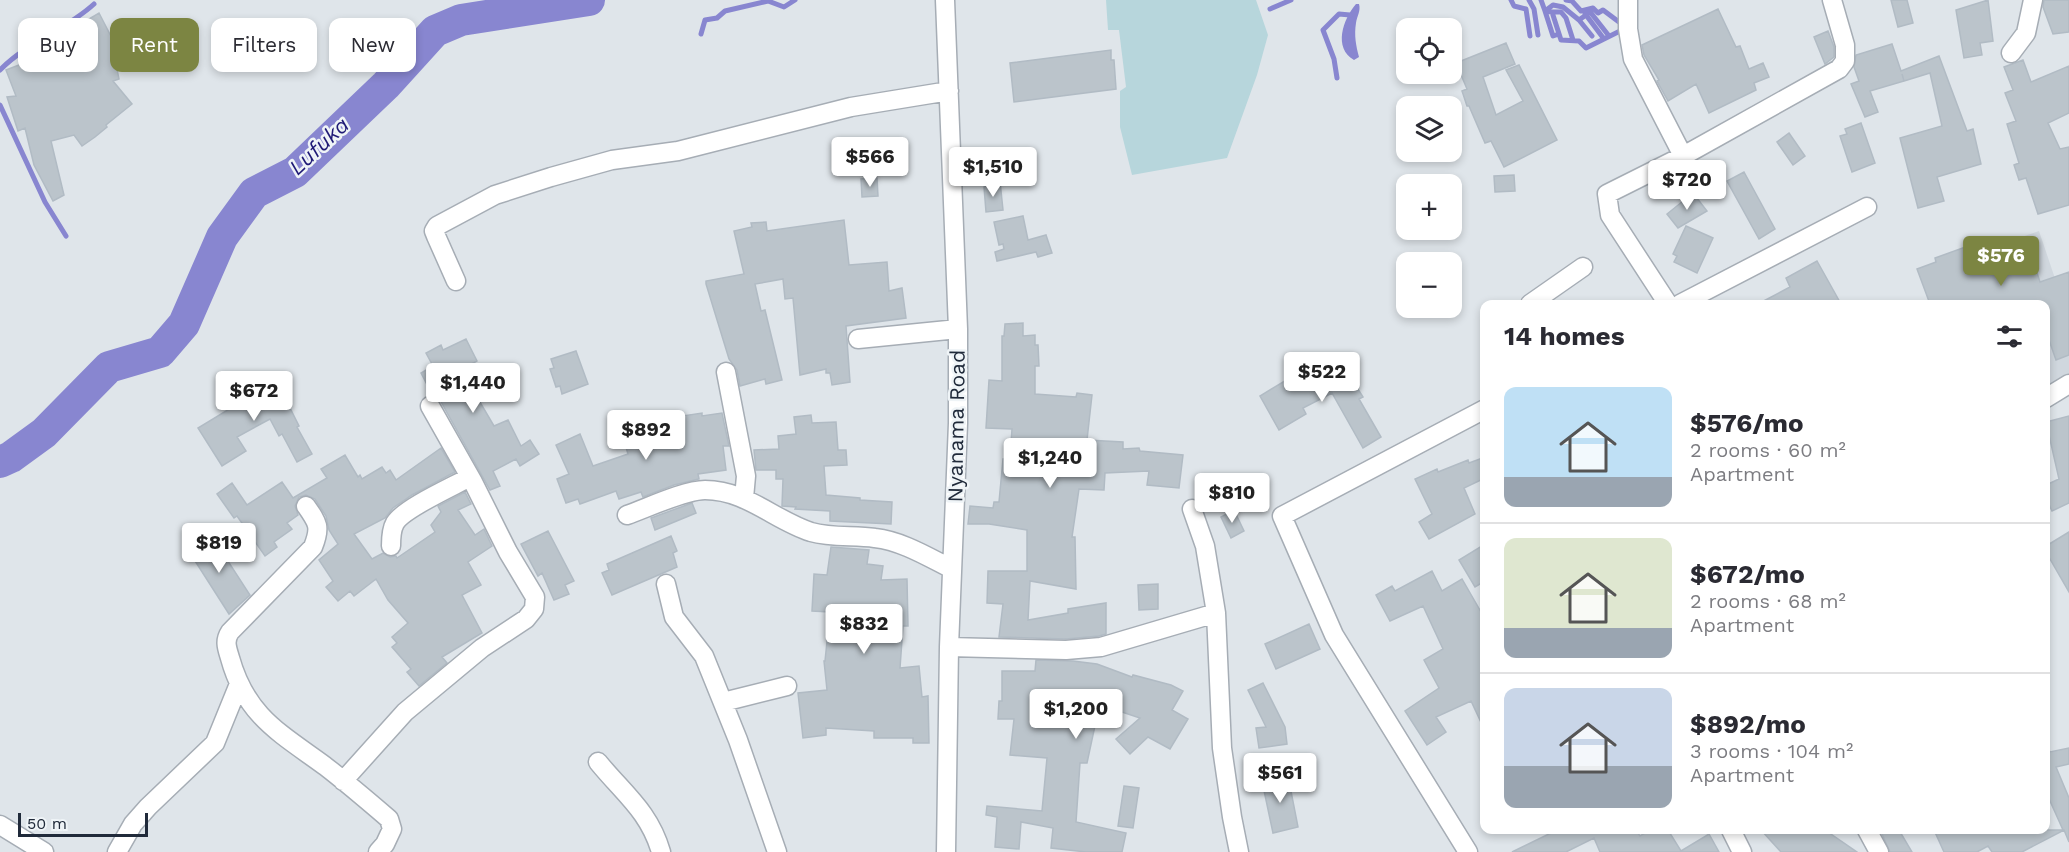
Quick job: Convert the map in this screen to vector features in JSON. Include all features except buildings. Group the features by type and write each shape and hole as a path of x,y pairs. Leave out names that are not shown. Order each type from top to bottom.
{"street":[{"name":"Nyanama Road","path":"945,0 958,329 958,423 949,647 946,852"},
{"path":"1628,0 1633,59 1683,156"},
{"path":"1665,300 1610,215 1607,194 1683,156 1839,69 1845,61 1845,45 1832,0"},
{"path":"2011,53 2026,33 2033,0"},
{"path":"456,281 436,236 436,226 495,195 612,160 678,151 851,107 949,91"},
{"path":"1688,300 1867,207"},
{"path":"1536,300 1583,267"},
{"path":"858,339 958,329"},
{"path":"726,372 746,476 744,498"},
{"path":"2050,396 2069,384"},
{"path":"343,781 405,712 483,648 526,618 534,609 535,597 508,552 470,477 430,406"},
{"path":"1468,852 1334,635 1282,516 1480,412"},
{"path":"391,546 391,535 396,521 435,495 470,477"},
{"path":"627,515 696,490 725,492 744,498 812,532 838,537 878,538 907,547 952,569"},
{"path":"306,506 318,526 318,534 313,547 227,638 226,644 239,684 249,702 268,724 389,819 392,824 390,835 378,852"},
{"path":"1192,509 1205,546 1216,613 1222,748 1239,852"},
{"path":"666,584 674,617 704,656 738,740 777,852"},
{"path":"949,647 1066,650 1101,647 1216,613"},
{"path":"117,852 133,824 148,807 215,742 239,684"},
{"path":"723,702 787,686"},
{"path":"598,762 647,818 662,852"},
{"path":"0,825 44,852"},
{"path":"1733,834 1742,852"},
{"path":"1869,834 1879,852"}],"shaded area":[{"path":"1106,0 1256,0 1268,35 1257,75 1227,158 1132,175 1120,127 1120,91 1126,87 1119,30 1108,30"},
{"path":"1356,4 1359,4 1355,32 1359,57 1354,60 1344,48 1342,33 1347,17"},
{"path":"2039,231 2069,320 2069,378 2050,385 2050,300 1929,300 1919,273"}],"waterway":[{"name":"Lufuka","path":"0,462 11,457 44,433 109,367 160,352 184,324 222,237 254,193 295,172 386,85 435,31 461,20 589,0"},
{"path":"701,34 705,20 717,18 725,11 768,1 784,7 795,0"},
{"path":"1270,9 1291,0"},
{"path":"1511,0 1514,6 1526,9 1530,36"},
{"path":"1529,0 1534,9 1538,35"},
{"path":"1541,0 1545,11 1552,12 1561,40 1579,41 1586,48 1620,31"},
{"path":"1566,0 1572,1 1581,11 1593,8 1598,13 1603,10 1619,22"},
{"path":"0,70 22,52 94,4"},
{"path":"1559,34 1553,36 1545,11 1553,5 1563,7 1579,20 1586,15 1604,39"},
{"path":"1552,12 1561,12 1566,18 1573,40"},
{"path":"1585,14 1591,13 1609,36"},
{"path":"1337,78 1334,59 1323,30 1339,14 1350,15"},
{"path":"1579,20 1592,36"},
{"path":"0,105 45,202 66,236"}]}
